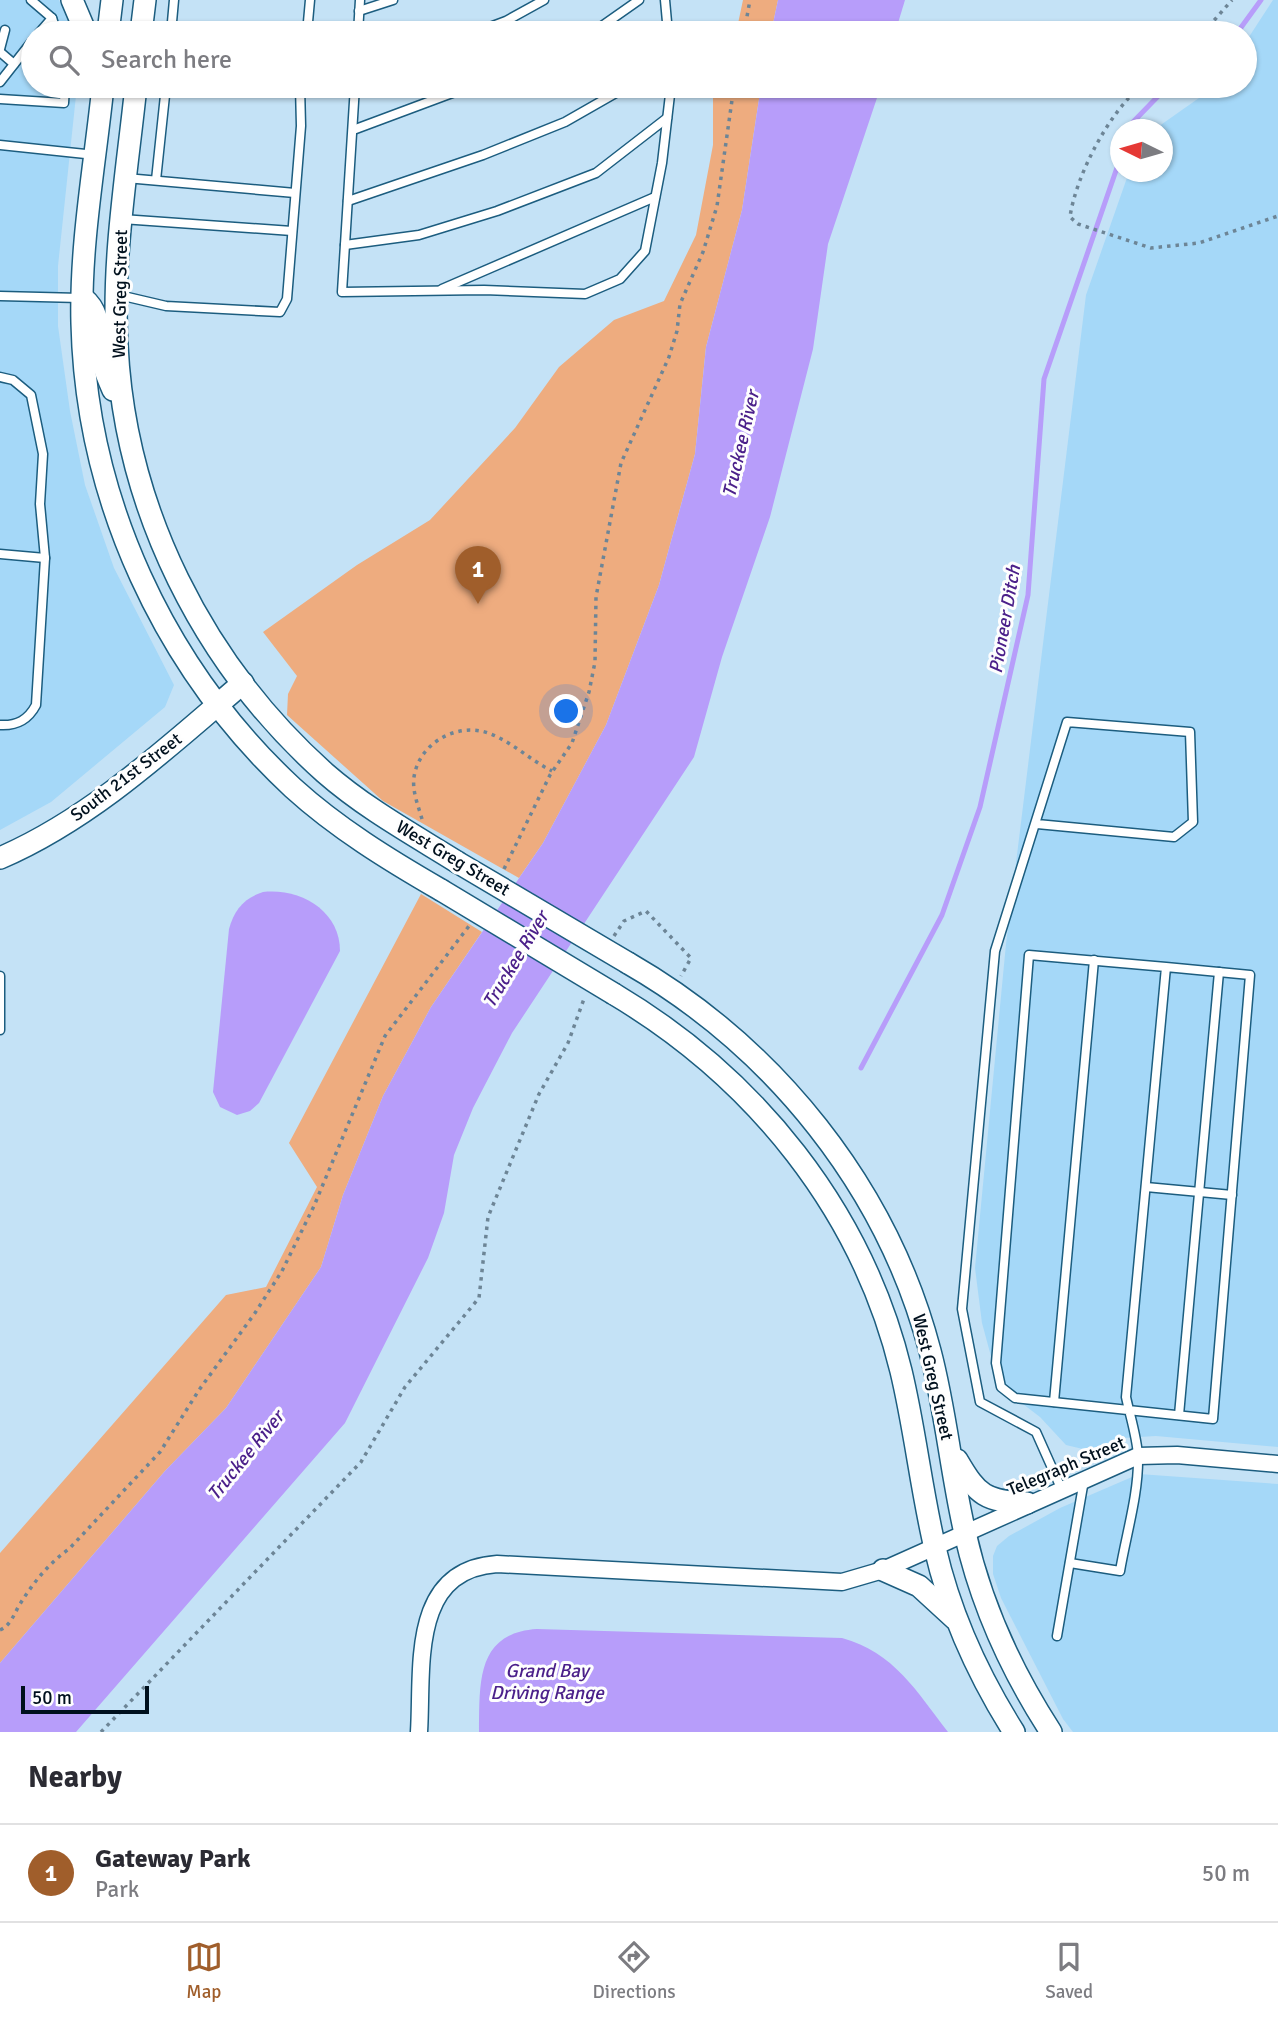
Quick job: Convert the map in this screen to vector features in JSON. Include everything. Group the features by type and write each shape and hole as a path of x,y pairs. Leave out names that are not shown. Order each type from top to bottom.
{"main road":[{"path":"72,0 81,21"},
{"path":"109,21 112,0"},
{"path":"142,21 145,0"},
{"path":"93,98 95,155"},
{"name":"West Greg Street","path":"102,98 83,298 84,354 91,417 113,507 135,565 158,612 217,705 270,766 319,810 369,846 675,1032 750,1098 803,1163 844,1227 891,1332 904,1383 934,1547 974,1660 1014,1732"},
{"name":"West Greg Street","path":"135,98 116,294 118,359 127,427 145,499 169,562 200,620 243,682 278,726 327,774 378,813 674,992 746,1048 810,1118 851,1174 874,1213 909,1286 930,1352 965,1533 983,1594 997,1629 1051,1732"},
{"path":"83,298 94,310 102,362 127,427"},
{"name":"South 21st Street","path":"0,858 60,828 243,682"},
{"path":"949,1446 972,1485 982,1495 998,1501 1027,1503"},
{"path":"883,1570 919,1586 959,1623"}],"street":[{"name":"Telegraph Street","path":"419,1732 430,1610 450,1581 472,1568 496,1564 828,1583 856,1580 1085,1477 1138,1456 1177,1455 1278,1464"}],"lane":[{"path":"31,0 53,21"},
{"path":"172,21 174,0"},
{"path":"308,21 310,0"},
{"path":"359,21 360,0"},
{"path":"359,11 393,0"},
{"path":"506,21 544,0"},
{"path":"610,21 639,0"},
{"path":"665,0 667,21"},
{"path":"5,30 0,50 14,64"},
{"path":"0,82 21,55"},
{"path":"0,99 64,103 64,98"},
{"path":"156,180 165,98"},
{"path":"116,294 166,306 280,312 287,299 301,126 300,98"},
{"path":"354,98 342,292 440,290 585,294 620,279 645,251 670,98"},
{"path":"353,130 439,98"},
{"path":"348,201 495,151 565,122 607,98"},
{"path":"345,245 419,235 497,211 596,173 667,118"},
{"path":"0,145 95,155"},
{"path":"126,178 295,193"},
{"path":"440,290 655,197"},
{"path":"122,219 292,232"},
{"path":"0,296 83,298"},
{"path":"0,377 13,380 31,395 40,423 43,454 40,504 45,558 36,705 30,716 22,722 0,724"},
{"path":"0,554 45,558"},
{"path":"1037,824 1174,837 1192,822 1190,732 1067,722 995,951 962,1309 980,1402 1037,1432 1061,1488"},
{"path":"1029,955 1166,967 1251,975 1213,1419 1016,1398 1001,1387 996,1363 1029,955"},
{"path":"1054,1402 1094,960"},
{"path":"1070,1563 1120,1571 1138,1456 1126,1397 1166,967"},
{"path":"1179,1415 1219,972"},
{"path":"0,976 0,1030"},
{"path":"1146,1187 1232,1195"},
{"path":"1057,1636 1085,1477"}],"path":[{"path":"746,21 750,0"},
{"path":"1214,21 1232,0"},
{"path":"1127,98 1090,160 1073,200 1070,217 1078,223 1151,248 1199,243 1278,216"},
{"path":"423,824 414,793 414,775 422,757 444,736 462,730 483,731 552,771"},
{"path":"101,1732 360,1461 405,1387 479,1298 488,1217 539,1094 568,1043 578,1017"}],"shaded area":[{"path":"0,0 59,0 68,21 21,21 21,98 76,98 58,266 58,326 70,411 85,485 114,568 174,685 165,707 51,802 0,830"},
{"path":"743,0 778,0 774,21 739,21"},
{"path":"1273,0 1278,0 1278,1447 1156,1436 1123,1438 1087,1450 1066,1445 1040,1417 999,1386 982,1323 975,1268 1006,944 1086,295 1126,182 1173,182 1173,119 1169,119 1199,98 1257,98 1257,25"},
{"path":"713,98 759,98 742,210 706,347 695,454 659,585 606,725 543,843 519,878 383,801 287,715 288,694 297,676 263,632 357,565 430,520 515,428 559,367 614,320 664,301 696,235 713,145"},
{"path":"421,894 482,932 431,1007 383,1096 343,1195 321,1267 226,1408 165,1471 0,1663 0,1553 226,1295 266,1287 317,1187 289,1143"},
{"path":"1139,1474 1278,1484 1278,1732 1073,1732 1063,1719 1001,1598 993,1574 993,1556 997,1546 1009,1536 1060,1508"}],"water":[{"path":"778,0 905,0 899,21 774,21"},
{"name":"Truckee River","path":"759,98 877,98 828,244 813,349 770,517 722,657 694,757 512,1033 473,1108 454,1155 444,1213 428,1258 345,1423 76,1732 0,1732 0,1663 165,1471 226,1408 321,1267 343,1195 383,1096 431,1007 543,843 606,725 659,585 695,454 706,347 742,210"},
{"path":"263,892 291,894 316,905 333,924 340,951 259,1103 250,1111 237,1115 220,1107 213,1092 229,929 241,906"},
{"name":"Grand Bay Driving Range","path":"537,1629 842,1638 860,1644 890,1663 915,1688 948,1732 479,1732 481,1680 492,1651 502,1640 517,1633"}],"waterway":[{"name":"Pioneer Ditch","path":"1246,21 1261,0"},
{"name":"Pioneer Ditch","path":"1136,119 1156,98"},
{"name":"Pioneer Ditch","path":"861,1068 942,915 980,807 1028,595 1044,379 1112,182"}],"place":[{"name":"Gateway Park","path":"478,604"}]}
